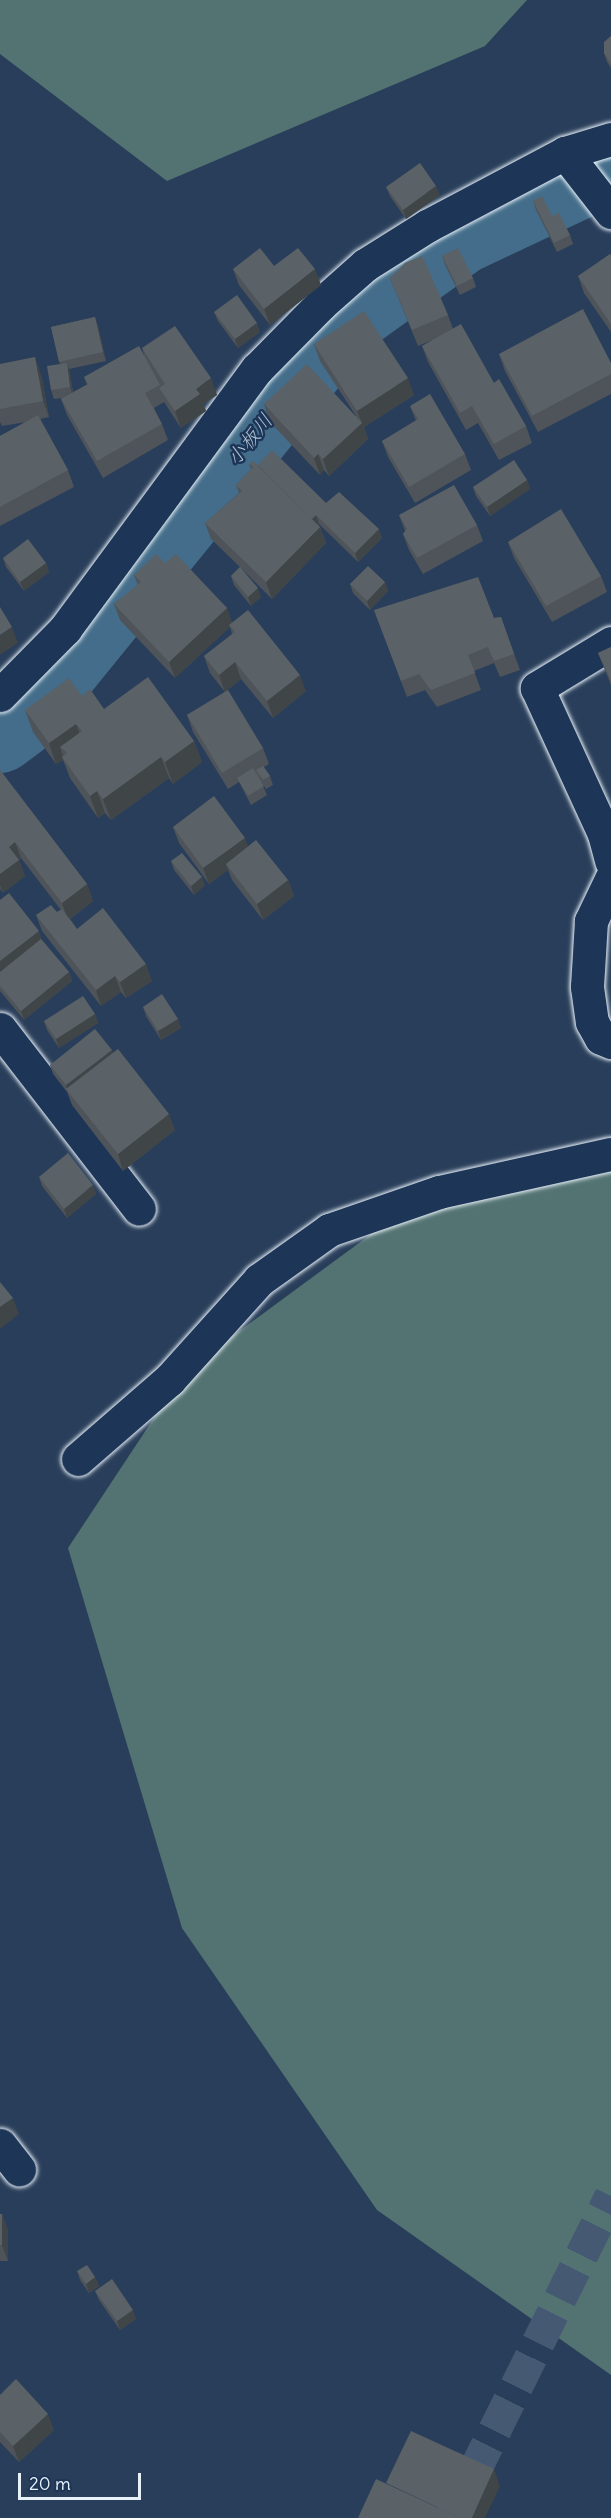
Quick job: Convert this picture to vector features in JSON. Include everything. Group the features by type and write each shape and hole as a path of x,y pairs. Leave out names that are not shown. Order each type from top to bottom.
{"street":[{"path":"0,695 65,629 256,369 321,304 365,265 427,226 565,153 611,139"},
{"path":"565,153 611,212"},
{"path":"611,643 537,688 604,834 611,861"},
{"path":"611,879 591,921 587,987 592,1022 602,1038 611,1042"},
{"path":"0,1029 139,1209"},
{"path":"78,1459 169,1380 259,1280 329,1230 439,1192 611,1154"}],"green space":[{"path":"0,0 527,0 485,46 167,181 0,54"},
{"path":"611,1143 611,2375 377,2210 182,1928 68,1548 185,1371 378,1229"}],"building":[{"path":"611,36 611,64 604,53 604,42"},
{"path":"420,163 436,186 403,210 386,187"},
{"path":"542,196 552,216 559,213 570,235 554,243 533,201"},
{"path":"260,248 274,266 298,248 315,269 264,309 233,269"},
{"path":"458,248 473,278 457,286 442,256"},
{"path":"611,255 611,324 578,276"},
{"path":"422,256 426,264 391,280 394,287 390,278 405,263"},
{"path":"426,264 448,315 412,330 391,280"},
{"path":"237,295 257,323 235,339 214,312"},
{"path":"583,309 611,363 611,374 532,416 499,354"},
{"path":"364,311 408,378 357,411 314,344"},
{"path":"95,317 103,352 59,362 51,327"},
{"path":"461,324 494,383 499,379 526,426 494,444 472,406 460,413 422,346"},
{"path":"175,326 211,378 196,389 200,394 175,411 159,388 165,384 142,348"},
{"path":"139,346 160,385 145,393 162,424 97,461 61,399 88,384 84,377"},
{"path":"35,357 43,401 0,409 0,364"},
{"path":"67,363 70,387 51,390 47,366"},
{"path":"307,364 362,423 323,459 318,454 314,458 264,404"},
{"path":"430,394 465,454 409,487 382,441 418,419 410,406"},
{"path":"38,415 68,470 0,507 0,436"},
{"path":"272,450 326,503 339,492 379,529 355,553 316,515 312,519 258,465"},
{"path":"514,460 527,480 487,507 473,487"},
{"path":"253,461 320,527 266,582 205,523 242,491 236,485 253,467 249,464"},
{"path":"454,485 477,525 417,558 403,534 407,529 399,515"},
{"path":"561,509 601,576 546,606 508,542"},
{"path":"28,539 46,563 20,582 3,558"},
{"path":"156,554 165,563 176,554 227,608 169,662 114,604 141,582 134,575"},
{"path":"368,566 385,582 367,601 350,584"},
{"path":"240,567 258,588 248,597 231,576"},
{"path":"478,577 494,618 501,617 514,654 494,661 488,647 468,655 475,673 431,690 419,674 401,681 374,610"},
{"path":"0,607 12,627 0,635"},
{"path":"248,610 300,675 267,701 235,662 219,675 204,656 235,632 229,625"},
{"path":"611,647 611,681 598,653"},
{"path":"148,677 194,741 165,762 161,757 103,799 97,791 90,796 62,757 67,753 60,747 82,731 76,724 49,743 25,710 69,678 82,696 90,689 104,709"},
{"path":"228,690 263,748 222,773 187,715"},
{"path":"263,766 270,776 263,780 256,770"},
{"path":"253,768 264,786 248,796 237,778"},
{"path":"0,770 87,884 62,903 15,842 9,847 19,860 0,874"},
{"path":"214,796 245,838 203,868 173,827"},
{"path":"256,840 288,880 257,904 226,864"},
{"path":"182,853 202,877 191,886 171,861"},
{"path":"9,893 39,931 0,961 0,900"},
{"path":"51,905 57,912 62,909 77,929 103,908 146,964 120,982 115,976 96,990 36,915"},
{"path":"41,939 69,972 21,1011 0,986 0,972"},
{"path":"162,994 178,1019 158,1031 143,1007"},
{"path":"83,996 95,1014 56,1039 44,1021"},
{"path":"95,1029 112,1050 66,1085 50,1065"},
{"path":"118,1049 169,1114 118,1154 66,1089"},
{"path":"68,1153 93,1185 64,1209 39,1177"},
{"path":"0,1282 13,1298 0,1307"},
{"path":"0,2214 2,2214 2,2245 0,2245"},
{"path":"87,2265 95,2277 86,2284 77,2271"},
{"path":"112,2279 133,2310 117,2321 95,2291"},
{"path":"16,2379 48,2414 13,2446 0,2432 0,2395"},
{"path":"411,2431 494,2469 472,2518 460,2518 386,2483"},
{"path":"376,2479 460,2518 358,2518"}],"waterway":[{"name":"小板川","path":"0,736 21,720 346,320 462,237 611,167"}],"tunnel":[{"path":"451,2518 611,2195"}]}
